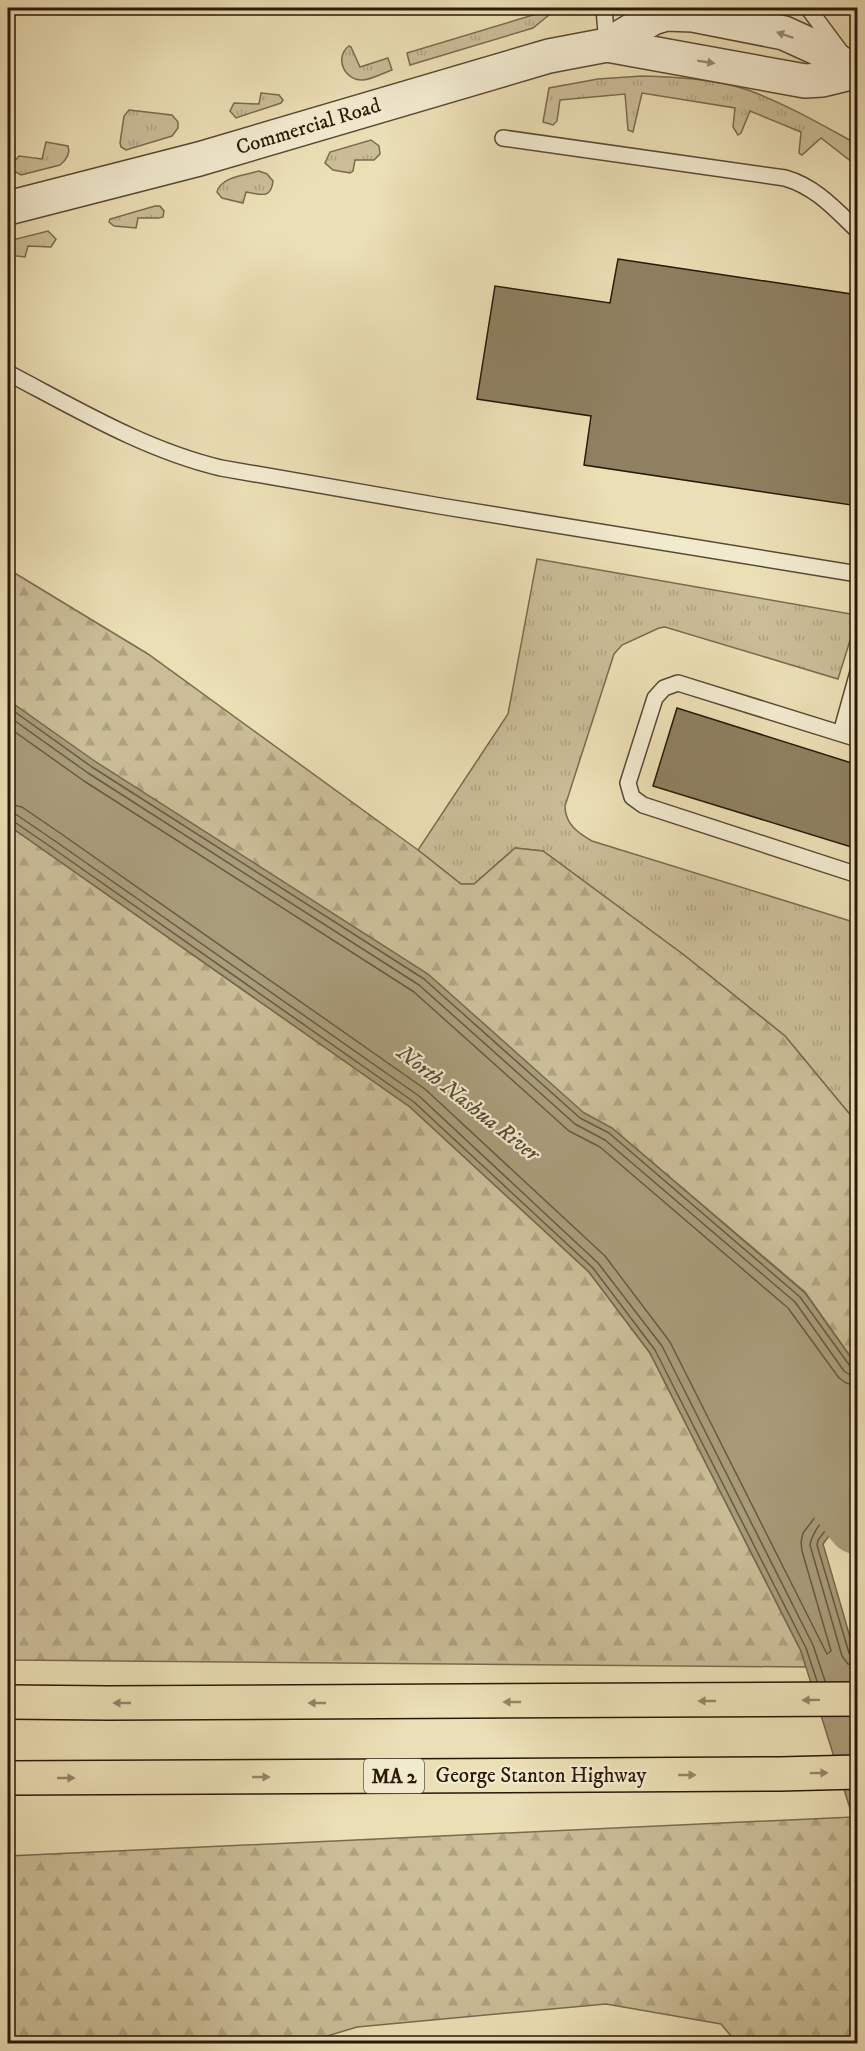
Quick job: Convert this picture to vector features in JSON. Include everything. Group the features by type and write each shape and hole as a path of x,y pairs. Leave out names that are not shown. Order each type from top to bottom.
{"highway":[{"path":"8,1702 858,1700"},
{"name":"George Stanton Highway","path":"8,1778 858,1772"}],"street":[{"name":"Commercial Road","path":"607,45 652,13 693,15 784,33 817,48 857,73"},
{"name":"Commercial Road","path":"8,208 199,159 549,56 607,45 805,81 857,73"}],"lane":[{"path":"604,8 607,45"},
{"path":"808,8 857,73"},
{"path":"652,13 659,56"},
{"path":"503,138 785,178 800,182 818,193 858,231"},
{"path":"8,373 148,445 186,460 450,508 858,574"},
{"path":"841,733 858,672"},
{"path":"858,738 678,683 664,688 655,698 628,783 632,797 643,805 858,875"}],"green space":[{"path":"542,8 549,8 549,15 533,28 410,65 407,53 543,12"},
{"path":"349,46 360,67 388,58 392,70 363,80 351,77 343,68 342,62 342,56"},
{"path":"642,76 709,81 748,90 804,115 857,144 857,166 821,138 802,155 799,153 801,132 750,111 738,135 733,127 735,108 642,93 633,132 628,130 625,94 560,100 557,121 553,125 543,122 549,88 598,79"},
{"path":"261,93 279,95 283,100 281,103 236,118 230,111 234,103 259,104"},
{"path":"129,110 172,115 178,122 178,128 172,136 126,150 121,147 120,143 124,116"},
{"path":"371,140 379,146 380,154 374,160 355,160 353,171 350,173 333,170 325,163 330,152"},
{"path":"46,142 68,146 66,159 60,165 21,175 14,171 13,163 19,156 42,159"},
{"path":"259,171 267,174 273,181 267,193 246,192 243,203 222,198 217,192 219,187 228,180"},
{"path":"160,206 164,211 163,217 138,218 136,228 114,226 109,222 110,219"},
{"path":"48,231 56,239 51,247 28,246 25,257 8,255 8,241"},
{"path":"537,559 856,615 857,608 857,618 838,679 665,627 622,645 614,654 565,806 570,823 592,841 857,923 857,1123 785,1036 684,955 543,851 515,848 474,884 461,884 418,850 508,714"},
{"path":"8,569 148,654 418,850 461,884 474,884 515,848 543,851 684,955 785,1036 857,1123 857,1366 805,1292 612,1128 584,1113 8,700"},
{"path":"8,825 410,1107 589,1272 650,1353 801,1651 806,1667 8,1660"},
{"path":"853,1817 858,1831 857,2043 737,2043 721,2024 606,2004 357,2027 304,2043 8,2043 8,1856"}],"water":[{"path":"8,700 96,762 428,974 584,1113 612,1128 805,1293 857,1366 857,1509 853,1504 823,1544 857,1661 857,1831 801,1651 650,1353 589,1272 410,1107 8,825"}],"building":[{"path":"618,259 858,295 858,506 584,465 591,416 477,399 495,286 610,303"},
{"path":"677,708 858,765 858,849 653,786"}],"waterway":[{"name":"North Nashua River","path":"795,1441 858,1523"}]}
